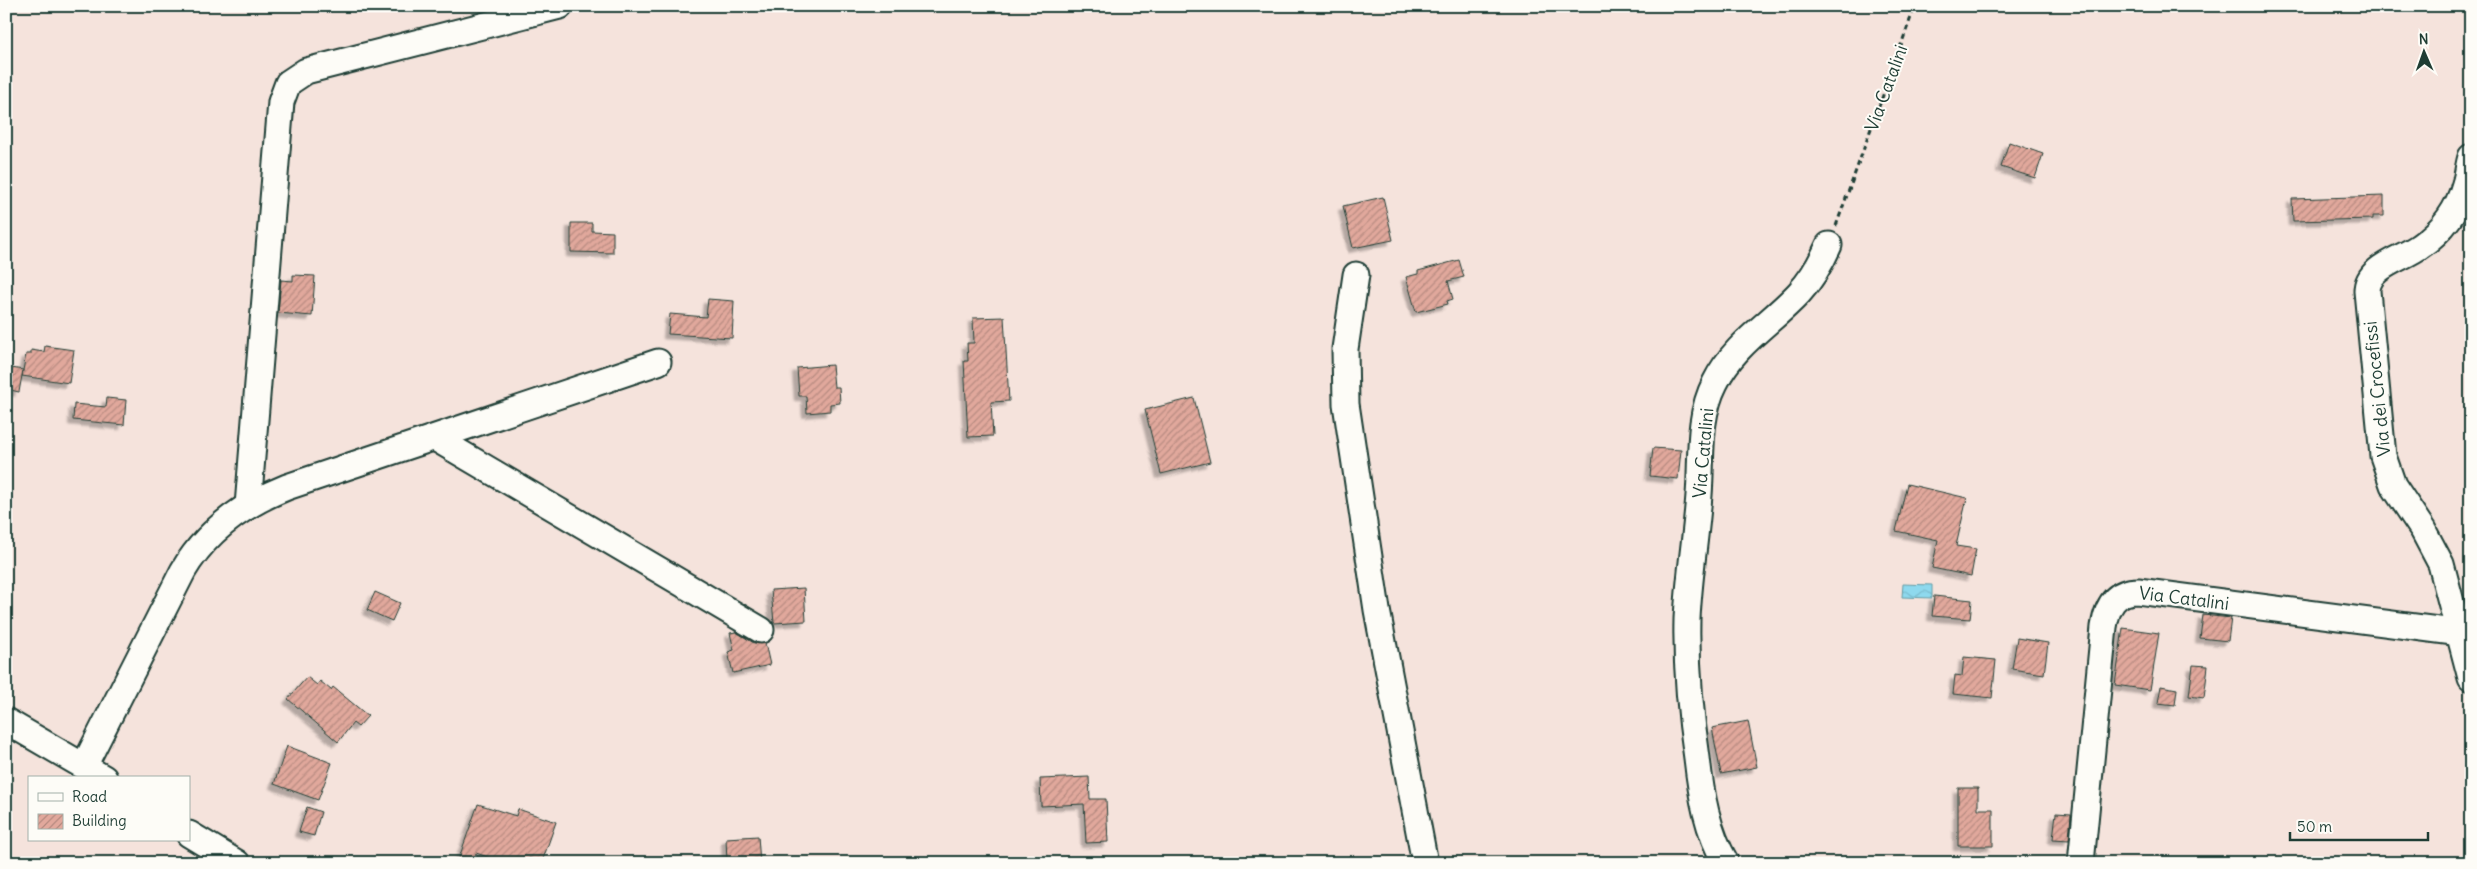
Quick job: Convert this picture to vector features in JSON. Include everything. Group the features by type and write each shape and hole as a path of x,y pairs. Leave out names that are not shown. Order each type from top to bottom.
{"street":[{"path":"248,506 281,102 288,83 306,70 560,6"},
{"name":"Via dei Crocefissi","path":"2471,157 2462,193 2447,221 2415,250 2372,273 2366,291 2383,456 2393,485 2423,530 2441,564 2461,633 2471,678"},
{"name":"Via Catalini","path":"1726,863 1712,832 1701,790 1692,721 1688,667 1689,591 1705,409 1715,383 1734,354 1799,293 1816,272 1830,246"},
{"path":"1356,276 1345,349 1346,404 1377,610 1425,863"},
{"path":"6,721 94,772 189,561 210,534 248,506 287,487 658,362"},
{"path":"435,438 761,630"},
{"name":"Via Catalini","path":"2081,863 2104,627 2112,601 2122,594 2138,591 2461,633"},
{"path":"190,835 237,863"}],"path":[{"name":"Via Catalini","path":"1830,246 1915,6"}],"water":[{"path":"1903,584 1932,585 1932,598 1902,597"}],"building":[{"path":"2009,142 2043,154 2035,178 2001,167"},
{"path":"2384,196 2384,216 2373,216 2373,219 2293,221 2292,199"},
{"path":"1383,197 1393,240 1353,248 1343,206"},
{"path":"571,223 592,223 592,231 613,232 613,253 571,252"},
{"path":"1459,260 1464,277 1448,281 1453,299 1447,301 1448,304 1416,312 1406,277 1418,274 1418,271"},
{"path":"293,275 315,276 312,316 278,313 281,280 293,281"},
{"path":"708,299 734,301 732,338 668,334 670,314 706,317"},
{"path":"1004,317 1009,401 991,402 993,436 968,437 964,361 968,361 967,343 974,343 973,318"},
{"path":"45,346 74,350 69,383 22,376 26,354 31,354 31,350 44,352"},
{"path":"832,365 834,387 839,387 840,403 830,404 830,411 807,413 806,396 799,396 797,368"},
{"path":"6,367 23,370 19,392 6,389"},
{"path":"107,398 126,400 124,425 73,420 74,404 106,407"},
{"path":"1194,398 1210,462 1161,474 1145,410"},
{"path":"1653,448 1681,450 1678,479 1650,476"},
{"path":"1907,484 1967,498 1956,546 1976,549 1971,576 1932,568 1938,540 1896,531"},
{"path":"804,588 806,621 774,623 771,590"},
{"path":"375,592 400,603 392,621 367,610"},
{"path":"1934,596 1972,600 1970,619 1932,616"},
{"path":"2203,615 2231,618 2228,641 2200,638"},
{"path":"2123,628 2159,633 2150,690 2115,685"},
{"path":"736,632 754,643 765,643 770,665 733,673 728,652 734,650 730,633"},
{"path":"2017,638 2048,643 2044,674 2012,669"},
{"path":"1964,657 1996,660 1992,698 1953,694 1955,675 1962,676"},
{"path":"2193,665 2208,666 2204,698 2189,696"},
{"path":"307,677 317,685 320,681 331,690 333,687 368,716 358,727 353,723 338,742 288,699"},
{"path":"2161,686 2177,689 2175,705 2158,703"},
{"path":"1748,721 1757,767 1721,774 1712,728"},
{"path":"287,746 332,763 318,800 274,784"},
{"path":"1089,777 1090,799 1106,799 1108,842 1086,843 1084,804 1041,806 1040,779"},
{"path":"1958,788 1978,788 1978,809 1993,809 1993,846 1958,846"},
{"path":"478,804 516,816 518,809 556,822 542,862 529,858 528,863 505,863 476,853 472,863 459,858"},
{"path":"307,807 321,812 314,836 299,832"},
{"path":"2056,813 2071,814 2069,840 2053,839"},
{"path":"758,836 760,863 727,863 726,838"}]}
